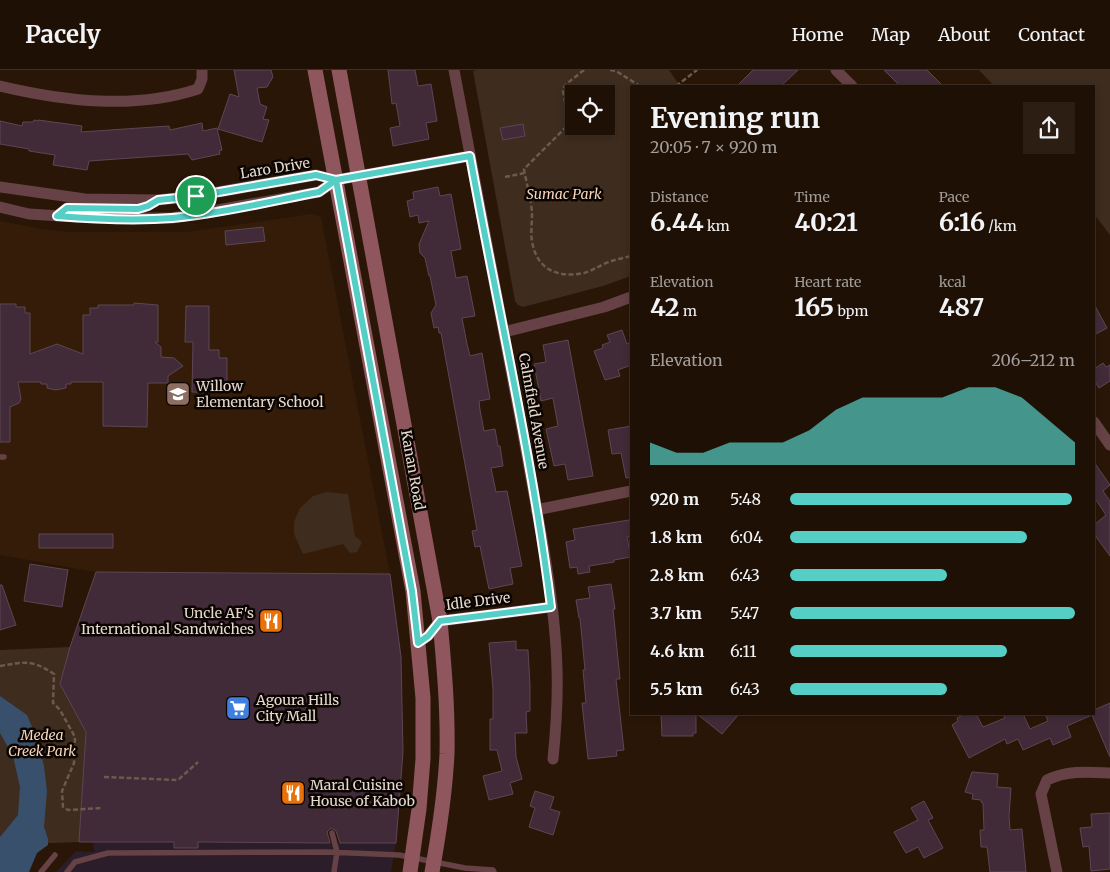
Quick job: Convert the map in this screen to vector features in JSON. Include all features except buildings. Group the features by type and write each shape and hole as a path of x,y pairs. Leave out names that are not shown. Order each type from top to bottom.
{"main road":[{"name":"Kanan Road","path":"315,70 412,591 423,698 422,759 411,864"},
{"name":"Kanan Road","path":"339,70 440,621 447,693 447,755 442,815 433,867"}],"street":[{"path":"0,86 34,94 76,100 116,101 156,98 182,94 198,89 202,79 202,70"},
{"name":"Calmfield Avenue","path":"454,70 487,252 504,332 536,510 551,607 557,668 557,714 553,759"},
{"path":"836,70 851,85"},
{"name":"Laro Drive","path":"0,187 85,199 158,200 196,196 316,175 336,180 470,156"},
{"name":"Laro Drive","path":"0,207 29,214 92,218 147,219 198,215 319,192 336,180"},
{"name":"Laro Drive","path":"57,216 67,208 138,209 158,200"},
{"path":"504,332 604,307 630,297"},
{"path":"1095,423 1110,445"},
{"path":"536,510 630,491"},
{"name":"Idle Drive","path":"418,643 428,636 440,621 551,607"},
{"path":"1057,872 1040,794 1047,780 1058,775 1074,772 1110,773"}],"lane":[{"path":"332,833 337,852 334,872"},
{"path":"67,872 74,862 108,853 337,852 399,855 411,864 493,870 494,872"},
{"path":"41,872 55,856"}],"path":[{"path":"584,70 565,85 563,91 569,124 524,169 533,213 533,247 538,260 545,268 555,274 586,273 610,261 630,256"},
{"path":"610,70 616,71 638,85"},
{"path":"677,85 697,70"},
{"path":"505,177 525,173"},
{"path":"0,666 16,663 41,665 54,674 53,703 60,710 75,738 74,763 62,791 63,807 68,810 102,808"},
{"path":"104,777 178,780 198,762"}],"shaded area":[{"name":"Willow Elementary School","path":"312,214 321,217 390,574 96,572 0,555 0,221 68,232 187,232"},
{"path":"93,842 396,843 391,872 56,872 76,851 94,852"}],"green space":[{"name":"Sumac Park","path":"669,70 679,85 630,85 630,276 603,286 523,307 515,301 473,71"},
{"path":"979,70 1110,70 1110,235 1095,215 1095,85 993,85"},
{"path":"326,492 348,494 355,536 362,542 357,552 350,553 343,544 303,554 294,534 294,522 300,508 313,496"},
{"name":"Medea Creek Park","path":"70,647 60,684 86,732 79,842 0,845 0,650"}],"water":[{"path":"0,696 27,715 36,736 44,766 47,791 44,827 48,845 37,853 29,872 0,872 0,837 18,815 20,787 13,756 0,733"}],"place":[{"name":"Willow Elementary School","path":"178,394"},
{"name":"Uncle AF's International Sandwiches","path":"271,621"},
{"name":"Agoura Hills City Mall","path":"238,708"},
{"name":"Maral Cuisine House of Kabob","path":"293,793"}],"route":[{"path":"196,196 158,200 138,209 67,208 57,216 147,219 198,215 319,192 336,180 470,156 536,510 551,607 440,621 428,636 418,643 412,591 336,180 316,175 196,196"}]}
